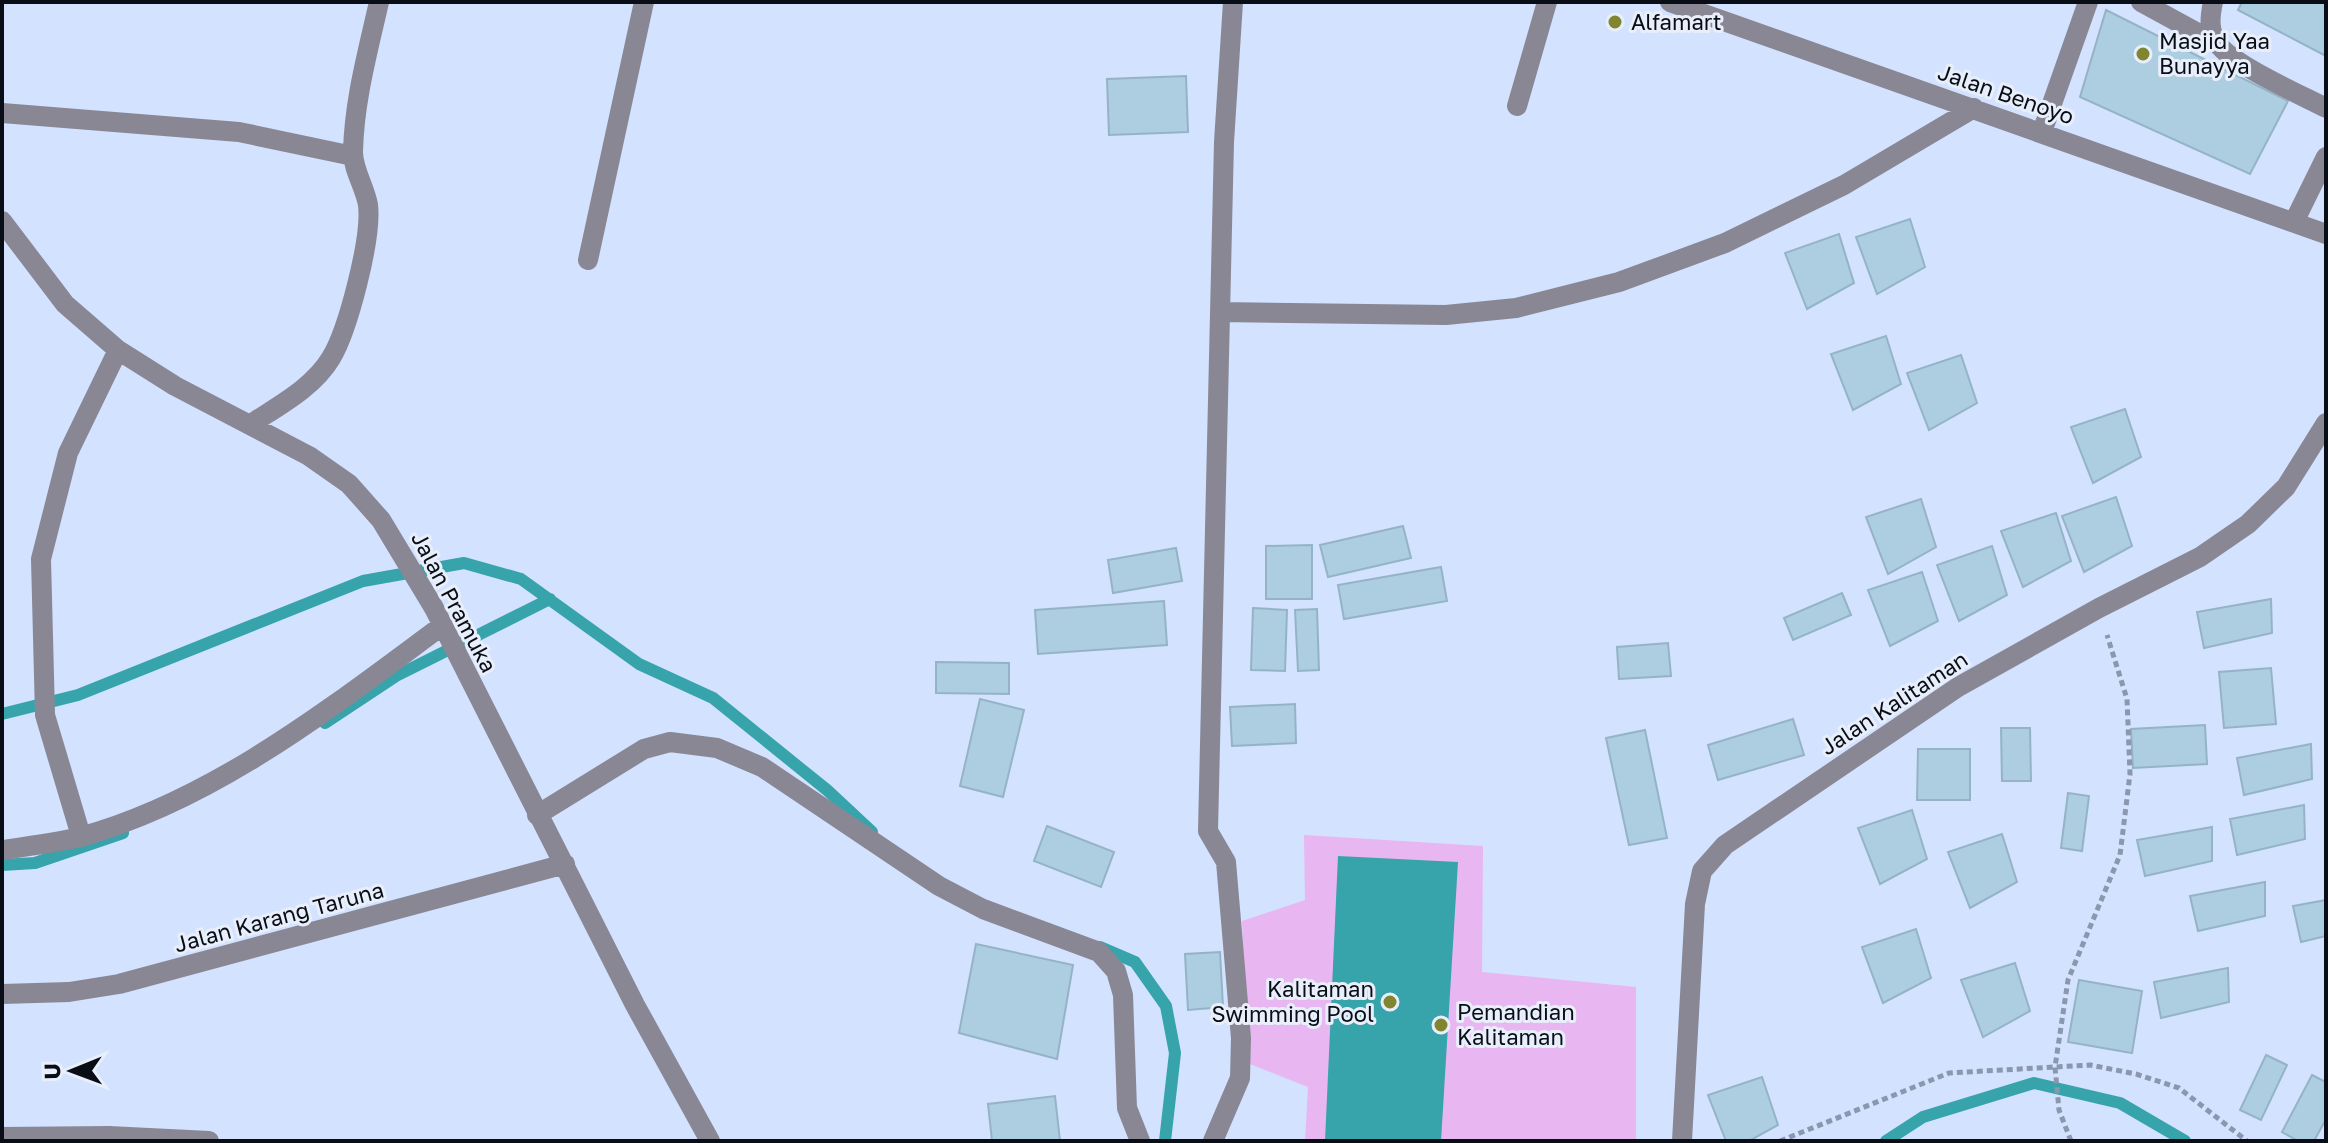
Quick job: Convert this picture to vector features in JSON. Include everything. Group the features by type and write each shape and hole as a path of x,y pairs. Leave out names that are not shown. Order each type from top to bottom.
{"street":[{"path":"251,424 304,388 330,360 346,321 363,255 368,206 353,156 360,83 379,2"},
{"path":"588,260 644,2"},
{"path":"1213,1141 1240,1078 1241,1038 1226,862 1208,831 1224,142 1233,2"},
{"path":"1517,106 1547,2"},
{"name":"Jalan Benoyo","path":"1670,2 2326,234"},
{"path":"2042,132 2088,2"},
{"path":"2141,2 2326,108"},
{"path":"2213,2 2209,21 2218,44"},
{"path":"1220,312 1446,315 1516,308 1619,282 1725,243 1831,192 1974,108"},
{"path":"2,113 239,132 353,156"},
{"path":"2294,222 2326,157"},
{"name":"Jalan Pramuka","path":"2,221 65,304 118,350 175,386 251,424 349,484 381,520 441,623 635,1005 710,1141"},
{"path":"81,836 45,715 41,559 68,453 118,350"},
{"name":"Jalan Kalitaman","path":"1682,1141 1695,904 1702,871 1725,845 1958,687 2099,608 2200,557 2248,524 2286,487 2326,423"},
{"path":"2,850 81,836 166,803 228,771 353,691 441,623"},
{"path":"537,815 644,749 670,742 717,748 762,767 939,886 983,909 1099,952 1116,971 1123,995 1127,1108 1137,1140"},
{"name":"Jalan Karang Taruna","path":"2,995 69,992 132,981 565,864"},
{"path":"2,1137 109,1136 209,1141"}],"path":[{"path":"2071,1141 2059,1110 2055,1070 2068,980 2120,855 2130,774 2127,699 2099,608"},
{"path":"1780,1141 1949,1073 2055,1070 2090,1065 2169,1084 2247,1141"}],"shaded area":[{"name":"Pemandian Kalitaman","path":"1304,835 1483,846 1482,972 1636,987 1636,1141 1305,1141 1308,1087 1247,1063 1242,921 1305,900"},
{"name":"Kalitaman Swimming Pool","path":"1338,856 1458,862 1441,1141 1325,1141"}],"building":[{"path":"2242,2 2326,2 2326,56 2238,10"},
{"name":"Masjid Yaa Bunayya","path":"2106,10 2288,101 2250,174 2080,97"},
{"path":"1186,76 1188,132 1109,135 1107,79"},
{"path":"1910,219 1925,267 1877,294 1856,237"},
{"path":"1839,234 1854,283 1807,309 1785,253"},
{"path":"1886,336 1901,384 1853,410 1831,354"},
{"path":"1961,355 1977,403 1929,430 1907,373"},
{"path":"2125,409 2141,457 2093,483 2071,427"},
{"path":"2116,497 2132,546 2084,572 2062,516"},
{"path":"1921,499 1936,547 1888,574 1866,517"},
{"path":"2056,513 2071,561 2023,587 2001,531"},
{"path":"1403,526 1411,558 1328,577 1320,545"},
{"path":"1312,545 1312,599 1266,599 1266,546"},
{"path":"1992,546 2007,595 1959,621 1937,565"},
{"path":"1176,548 1182,581 1113,593 1108,560"},
{"path":"1441,567 1447,601 1344,619 1338,585"},
{"path":"1922,572 1938,621 1890,646 1868,590"},
{"path":"1842,593 1851,615 1793,640 1784,618"},
{"path":"2271,599 2272,633 2204,648 2197,612"},
{"path":"1164,601 1167,645 1038,654 1035,610"},
{"path":"1253,608 1287,610 1285,671 1251,670"},
{"path":"1317,609 1319,670 1298,671 1295,610"},
{"path":"1668,643 1671,676 1619,679 1617,647"},
{"path":"936,662 1009,663 1009,694 936,693"},
{"path":"2271,668 2276,724 2224,728 2219,672"},
{"path":"980,699 1024,710 1003,797 960,786"},
{"path":"1295,704 1296,743 1232,746 1230,707"},
{"path":"1793,719 1804,755 1718,780 1708,745"},
{"path":"2205,725 2207,764 2133,768 2131,729"},
{"path":"2001,728 2030,728 2031,781 2002,781"},
{"path":"1645,730 1667,838 1629,845 1606,738"},
{"path":"2311,744 2312,779 2244,795 2237,758"},
{"path":"1918,749 1970,749 1970,800 1917,800"},
{"path":"2068,793 2089,796 2082,851 2061,848"},
{"path":"2304,805 2305,839 2237,855 2230,819"},
{"path":"1912,810 1927,859 1880,884 1858,828"},
{"path":"1047,826 1114,852 1101,887 1034,861"},
{"path":"2212,827 2212,861 2145,876 2137,840"},
{"path":"2002,834 2017,882 1970,908 1948,852"},
{"path":"2265,882 2265,916 2198,931 2190,896"},
{"path":"2326,900 2326,936 2301,942 2293,906"},
{"path":"1916,929 1931,978 1883,1003 1862,947"},
{"path":"976,944 1073,965 1057,1059 959,1033"},
{"path":"1220,952 1223,1007 1188,1010 1185,954"},
{"path":"2015,963 2030,1011 1983,1037 1961,980"},
{"path":"2228,968 2229,1002 2161,1018 2154,982"},
{"path":"2079,980 2142,991 2132,1053 2068,1042"},
{"path":"2266,1055 2287,1065 2261,1120 2240,1110"},
{"path":"2312,1075 2326,1082 2326,1119 2314,1141 2298,1141 2282,1132"},
{"path":"1762,1077 1778,1125 1749,1141 1726,1141 1708,1095"},
{"path":"1055,1096 1060,1141 992,1141 988,1104"}],"waterway":[{"path":"2,714 78,695 363,581 464,563 521,579 639,664 713,698 827,790 872,832"},
{"path":"325,723 396,676 550,599"},
{"path":"2,865 35,863 123,833"},
{"path":"1100,947 1135,962 1166,1006 1175,1053 1165,1141"},
{"path":"1886,1141 1923,1117 2034,1083 2120,1103 2185,1141"}],"place":[{"name":"Alfamart","path":"1615,22"},
{"name":"Masjid Yaa Bunayya","path":"2143,54"},
{"name":"Kalitaman Swimming Pool","path":"1390,1002"},
{"name":"Pemandian Kalitaman","path":"1441,1025"}]}
